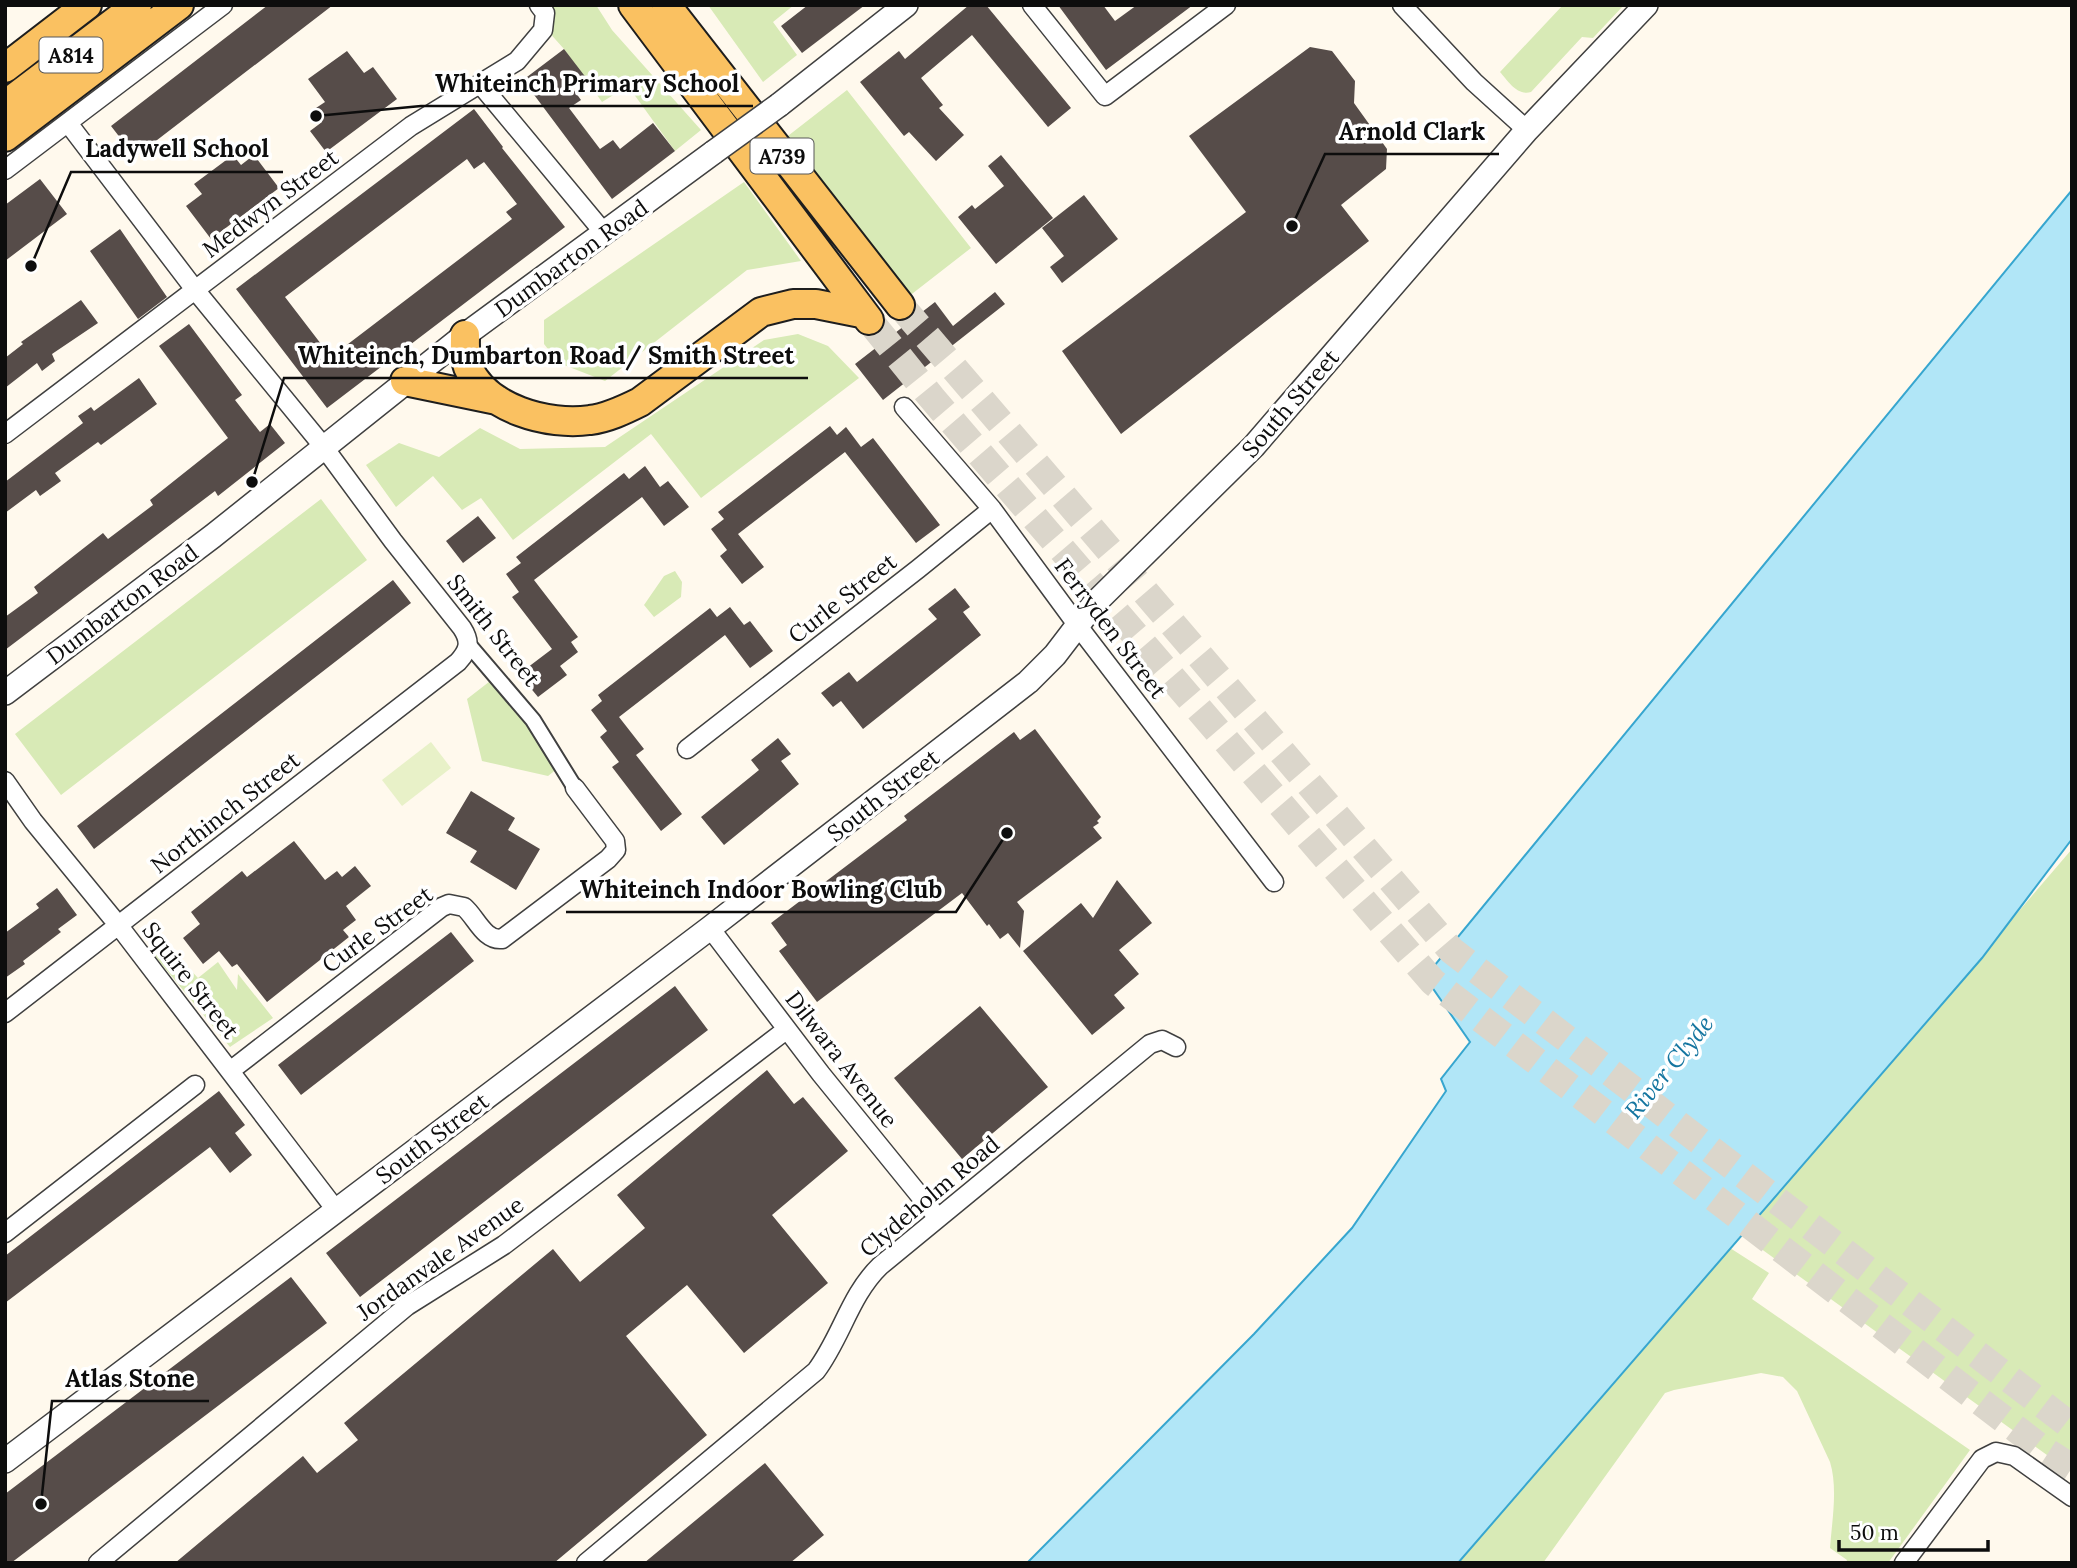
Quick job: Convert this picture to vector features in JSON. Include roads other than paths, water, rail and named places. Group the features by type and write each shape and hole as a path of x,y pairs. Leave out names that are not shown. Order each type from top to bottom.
{"main road":[{"name":"A814","path":"5,68 87,5"},
{"name":"A814","path":"5,105 137,5"},
{"path":"5,137 179,5"},
{"path":"619,5 648,11"},
{"name":"A739","path":"648,11 900,305"},
{"name":"A739","path":"497,400 532,415 571,422 590,420 623,411 640,402 761,312 793,304 816,304 867,319 648,11"},
{"path":"466,335 468,367 477,381 497,400"},
{"path":"405,381 497,400"}],"street":[{"path":"5,170 223,5"},
{"name":"Medwyn Street","path":"5,434 411,126 517,61 543,30 545,13 539,5"},
{"name":"Dumbarton Road","path":"5,692 213,536 405,381 779,104 906,5"},
{"path":"1032,5 1105,96 1226,5"},
{"path":"1402,5 1474,82 1527,130"},
{"name":"South Street","path":"5,1461 710,928 1028,682 1055,655 1100,598 1254,446 1527,130 1646,5"},
{"path":"481,85 605,234"},
{"name":"Smith Street","path":"68,123 196,291 323,446 393,541 463,628 469,645 533,720 575,788 615,841 616,850"},
{"name":"Ferryden Street","path":"904,407 992,509 1274,882"},
{"name":"Curle Street","path":"687,749 992,509"},
{"name":"Northinch Street","path":"5,1013 458,662 469,645"},
{"name":"Squire Street","path":"5,780 33,821 119,926 336,1210"},
{"name":"Curle Street","path":"230,1071 442,907 449,904 464,906 487,936 496,940 502,939 608,859 616,850"},
{"name":"Dilwara Avenue","path":"710,928 786,1030 938,1218"},
{"name":"Jordanvale Avenue","path":"98,1563 407,1306 504,1245 786,1030"},
{"name":"Clydeholm Road","path":"586,1563 817,1371 873,1273 1150,1044 1162,1040 1176,1047"},
{"path":"5,1233 195,1085"},
{"path":"1905,1563 1982,1459 1996,1451 2014,1456 2072,1497"}],"water":[{"name":"River Clyde","path":"2072,190 2072,839 1982,958 1458,1563 1027,1563 1254,1334 1352,1228 1446,1091 1441,1079 1470,1042 1425,977"}],"tunnel":[{"path":"900,305 1451,950 2072,1427"},
{"path":"873,325 932,398 1433,982 2041,1448 2072,1468"}],"place":[{"name":"Whiteinch Primary School","path":"316,116"},
{"name":"Arnold Clark","path":"1292,226"},
{"name":"Ladywell School","path":"31,266"},
{"name":"Whiteinch, Dumbarton Road/ Smith Street","path":"252,482"},
{"name":"Whiteinch Indoor Bowling Club","path":"1007,833"},
{"name":"Atlas Stone","path":"41,1504"}]}
